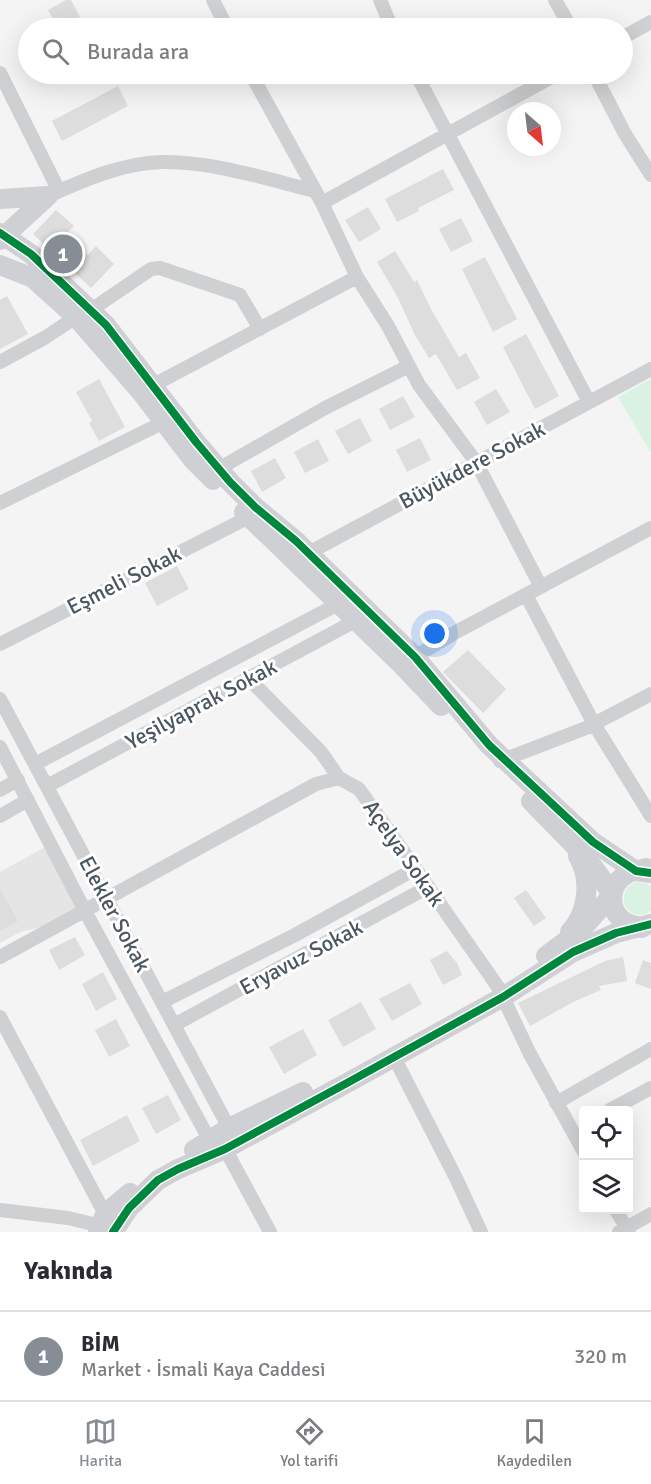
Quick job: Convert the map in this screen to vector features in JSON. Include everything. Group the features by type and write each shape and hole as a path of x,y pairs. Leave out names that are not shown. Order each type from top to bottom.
{"street":[{"path":"213,0 222,18"},
{"path":"380,0 388,18"},
{"path":"555,0 565,18"},
{"path":"633,32 651,22"},
{"path":"0,73 53,193"},
{"path":"256,84 318,197 357,277 388,326 419,385 476,462 541,587"},
{"path":"421,84 589,402"},
{"path":"0,199 53,193 117,169 161,162 198,164 318,197 447,133 538,84"},
{"path":"599,84 625,134 651,175"},
{"path":"53,193 1,236 31,254 195,442 213,472 249,517 301,557 338,604 355,621 408,661"},
{"path":"0,265 33,278 83,314"},
{"path":"0,362 46,337 151,269 160,268 240,295 260,329"},
{"path":"147,388 357,277"},
{"path":"648,370 651,355"},
{"path":"213,472 325,408 409,366"},
{"name":"Büyükdere Sokak","path":"301,557 648,370"},
{"path":"147,388 164,422 193,460 213,472 255,507 301,557 408,661 598,873 612,895 612,905 616,913 630,925 647,928"},
{"path":"0,503 164,422"},
{"name":"Eşmeli Sokak","path":"0,644 249,517"},
{"path":"408,661 651,528"},
{"path":"526,595 594,724 651,816"},
{"name":"Yeşilyaprak Sokak","path":"35,764 338,604"},
{"name":"Yeşilyaprak Sokak","path":"46,786 355,621"},
{"name":"Açelya Sokak","path":"248,678 321,752 339,778 359,789 500,992 556,1103 578,1129"},
{"path":"500,761 594,724 651,694"},
{"name":"Elekler Sokak","path":"0,699 174,1025 220,1139"},
{"name":"Elekler Sokak","path":"0,747 85,910 220,1139"},
{"path":"500,761 593,842 646,870"},
{"path":"0,957 316,784 339,778"},
{"path":"0,790 18,780"},
{"path":"0,816 28,800"},
{"path":"553,951 574,927 585,902 586,879 582,864 569,841"},
{"name":"Eryavuz Sokak","path":"162,1002 295,935 416,869"},
{"path":"104,1226 158,1169 394,1057 500,992 582,929 612,895 620,879 646,870"},
{"name":"Eryavuz Sokak","path":"174,1025 428,887"},
{"path":"220,1139 573,952 616,933 647,928"},
{"path":"0,1017 104,1226"},
{"path":"556,1103 651,1049"},
{"path":"394,1057 456,1178 480,1232"},
{"path":"617,1106 651,1088"},
{"path":"220,1139 270,1232"},
{"path":"0,1210 68,1218 104,1226"},
{"path":"618,1214 625,1230 651,1214"}],"shaded area":[{"path":"47,846 81,907 47,926 20,932 0,943 0,872"}],"green space":[{"path":"651,379 651,453 618,397"},
{"path":"636,882 651,886 651,911 643,915 630,911 624,900 629,887"}],"building":[{"path":"66,0 71,0 80,17 52,18 48,10"},
{"path":"118,86 128,106 62,141 52,121"},
{"path":"443,169 454,190 418,208 419,211 397,222 385,199"},
{"path":"368,207 381,229 359,242 345,220"},
{"path":"56,210 74,226 66,234 88,255 96,246 114,264 91,288 33,234"},
{"path":"461,218 473,241 451,252 439,229"},
{"path":"395,251 414,282 417,280 459,357 466,353 480,378 457,390 436,354 429,358 377,262"},
{"path":"485,257 517,319 493,332 462,269"},
{"path":"7,296 28,334 0,349 0,300"},
{"path":"526,334 559,396 535,409 503,347"},
{"path":"99,379 125,427 99,441 89,423 92,421 76,392"},
{"path":"496,389 510,412 487,425 474,402"},
{"path":"403,396 415,417 390,430 379,409"},
{"path":"360,418 372,441 348,454 335,431"},
{"path":"420,438 431,460 407,472 396,450"},
{"path":"318,439 329,461 305,473 294,452"},
{"path":"275,458 286,478 262,492 251,471"},
{"path":"177,566 189,589 157,606 145,583"},
{"path":"468,650 506,689 483,713 443,672"},
{"path":"0,888 18,921 0,931"},
{"path":"526,890 546,918 534,926 514,898"},
{"path":"75,937 85,955 59,970 49,950"},
{"path":"447,951 457,963 462,975 443,985 430,960"},
{"path":"623,957 627,981 599,986 601,990 573,1002 530,1026 518,1003 605,961"},
{"path":"643,960 651,963 651,989 635,983"},
{"path":"103,972 117,999 96,1011 82,984"},
{"path":"410,983 422,1004 392,1021 379,999"},
{"path":"361,1002 376,1029 343,1047 328,1020"},
{"path":"116,1019 130,1046 109,1057 95,1030"},
{"path":"303,1029 317,1055 284,1074 269,1047"},
{"path":"168,1095 181,1120 156,1134 142,1108"},
{"path":"127,1115 140,1141 93,1166 80,1140"}],"cycle path":[{"path":"0,233 31,254 106,325 196,442 230,482 255,507 296,541 415,657 489,745 593,842 636,871 651,873"},
{"path":"113,1232 129,1208 158,1180 225,1149 347,1083 503,997 573,952 616,933 651,924"}],"place":[{"name":"BİM","path":"63,254"}]}
